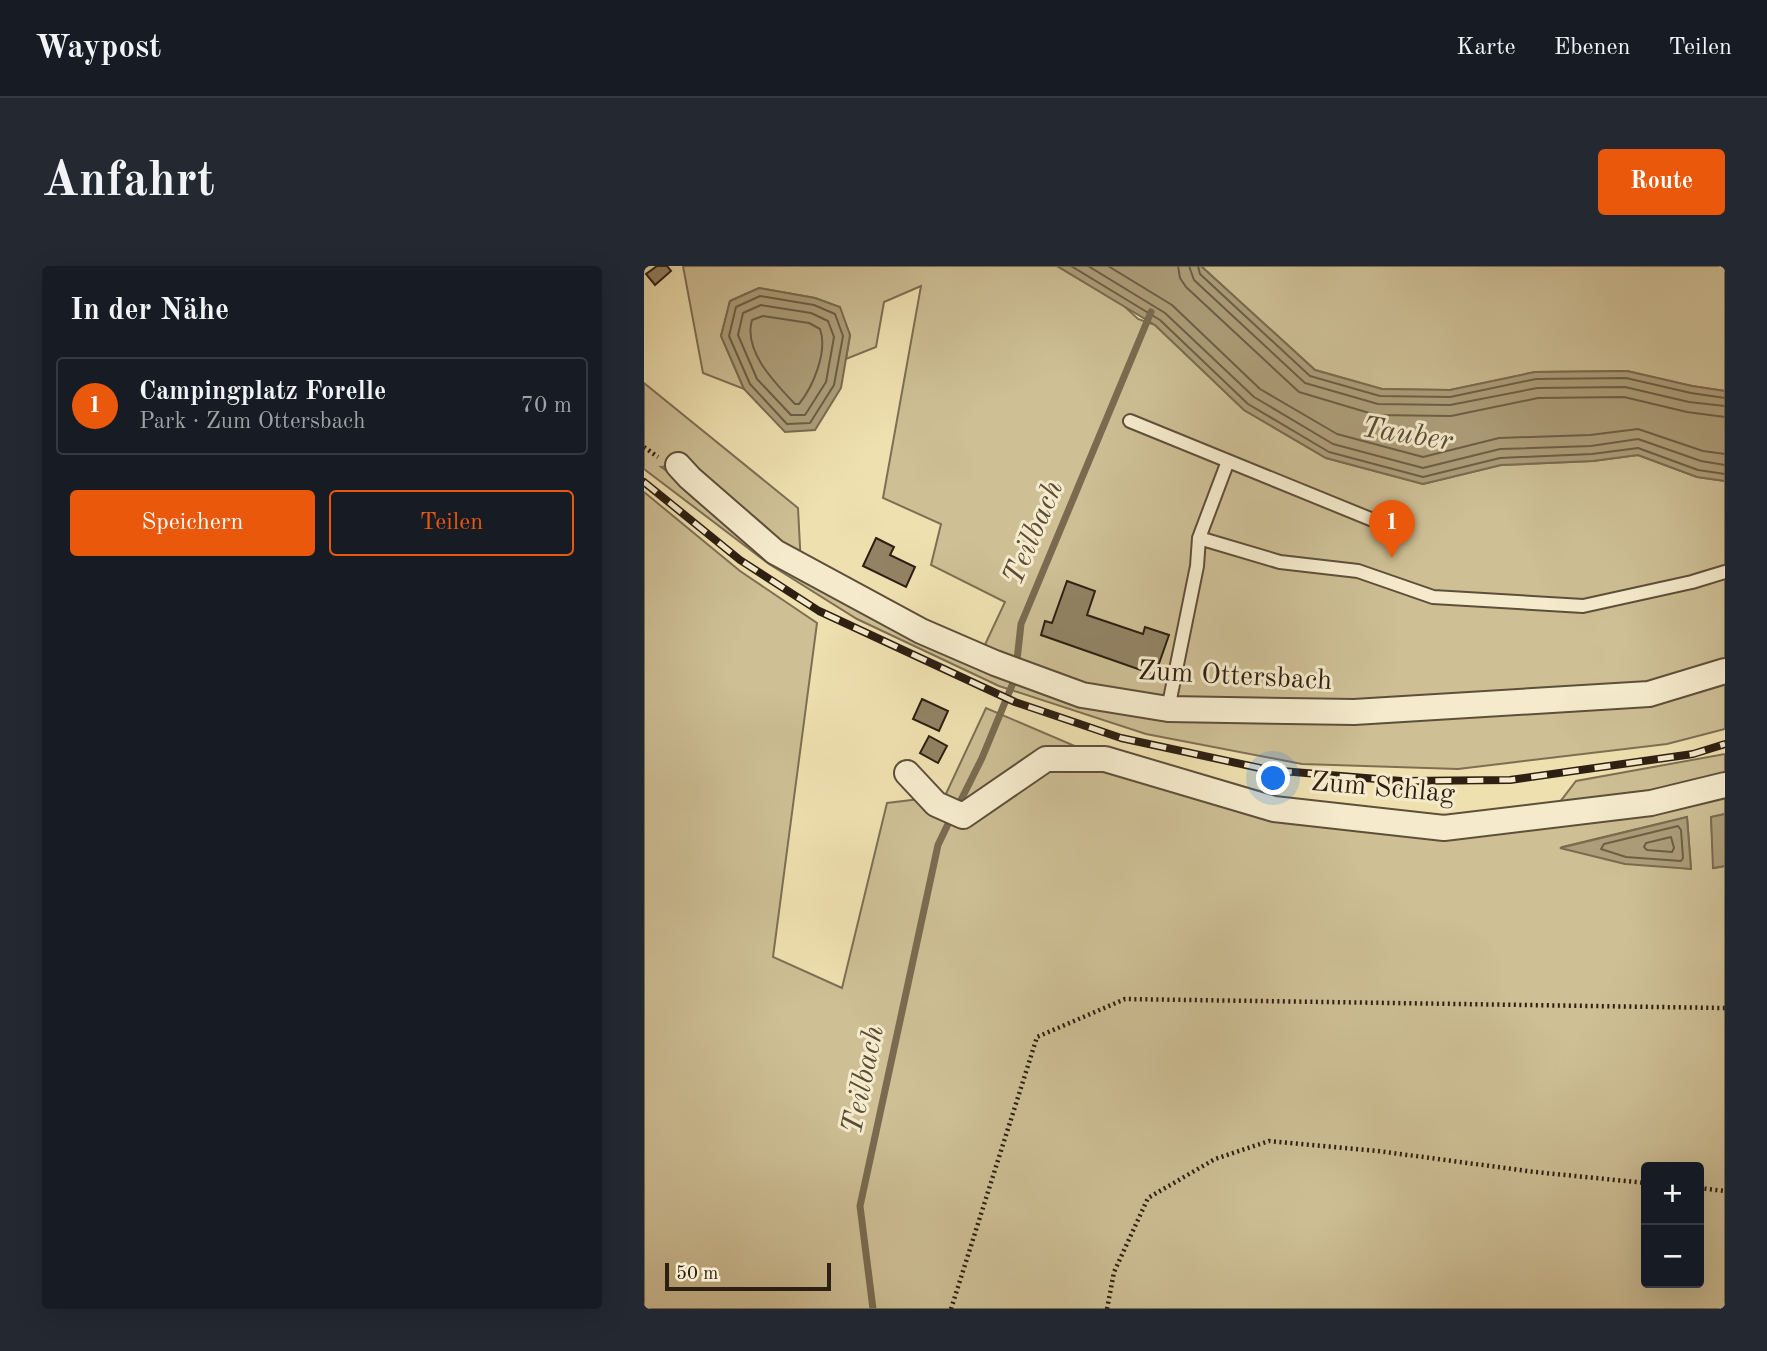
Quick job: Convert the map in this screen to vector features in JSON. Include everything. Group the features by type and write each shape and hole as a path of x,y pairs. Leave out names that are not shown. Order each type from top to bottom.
{"street":[{"name":"Zum Ottersbach","path":"678,465 775,552 921,631 995,663 1082,695 1168,709 1354,712 1649,694 1725,671"},
{"name":"Zum Schlag","path":"907,773 936,804 963,816 1046,759 1105,759 1274,809 1444,828 1651,803 1725,785"}],"lane":[{"path":"1130,421 1395,529"},
{"path":"1168,709 1197,566 1199,538 1228,461"},
{"path":"1199,538 1280,562 1359,570 1433,597 1583,606 1725,572"}],"path":[{"path":"951,1309 1037,1037 1125,999 1725,1008"},
{"path":"1107,1309 1114,1272 1148,1198 1215,1159 1269,1141 1378,1151 1535,1172 1641,1183"},
{"path":"1704,1189 1725,1191"}],"shaded area":[{"path":"683,266 1057,266 1124,306 1138,319 1155,325 1244,410 1326,458 1423,484 1501,465 1593,461 1638,455 1697,477 1725,481 1725,729 1667,744 1458,769 1302,764 1146,734 999,686 857,619 769,564 644,469 644,383 798,508 801,566 775,552 678,465 661,467 687,485 721,516 823,590 956,656 1007,673 1007,679 1019,683 1021,677 1078,694 1042,671 982,651 1005,602 931,565 941,524 883,498 921,286 884,302 876,347 846,359 850,335 839,307 815,298 759,288 730,301 721,336 744,389 703,373"},
{"path":"1201,266 1725,266 1725,391 1627,371 1535,372 1450,390 1382,389 1315,370"},
{"path":"644,492 740,571 817,623 773,957 842,988 887,803 945,796 986,708 1105,759 1274,809 1546,820 1576,781 1725,754 1725,814 1711,817 1714,868 1725,866 1725,1309 644,1309","holes":["1687,817 1691,869 1562,848 1562,847"]}],"water":[{"name":"Tauber","path":"1057,266 1201,266 1315,370 1382,389 1450,390 1535,372 1627,371 1725,391 1725,481 1697,477 1638,455 1593,461 1501,465 1423,484 1326,458 1244,410 1155,325"},
{"path":"759,288 815,298 840,307 850,335 841,388 815,430 785,432 744,389 721,336 730,301"},
{"path":"1725,814 1725,866 1713,868 1711,817"},
{"path":"1687,817 1691,869 1625,864 1560,848"}],"building":[{"path":"657,266 667,266 671,271 655,285 646,274"},
{"path":"876,538 894,547 890,555 915,567 906,587 863,566"},
{"path":"1067,581 1095,591 1087,615 1143,634 1145,627 1169,635 1155,675 1041,635 1045,621 1052,623"},
{"path":"922,699 948,711 939,731 913,719"},
{"path":"929,736 947,746 938,763 920,753"}],"waterway":[{"name":"Teilbach","path":"960,802 982,758 1015,678 1021,624 1151,312"},
{"name":"Teilbach","path":"873,1309 860,1206 938,845 948,824"}],"railway":[{"path":"644,482 740,560 819,611 1015,702 1121,738 1269,770 1401,781 1510,780 1693,754 1725,744"}],"place":[{"name":"Campingplatz Forelle","path":"1392,558"}]}
